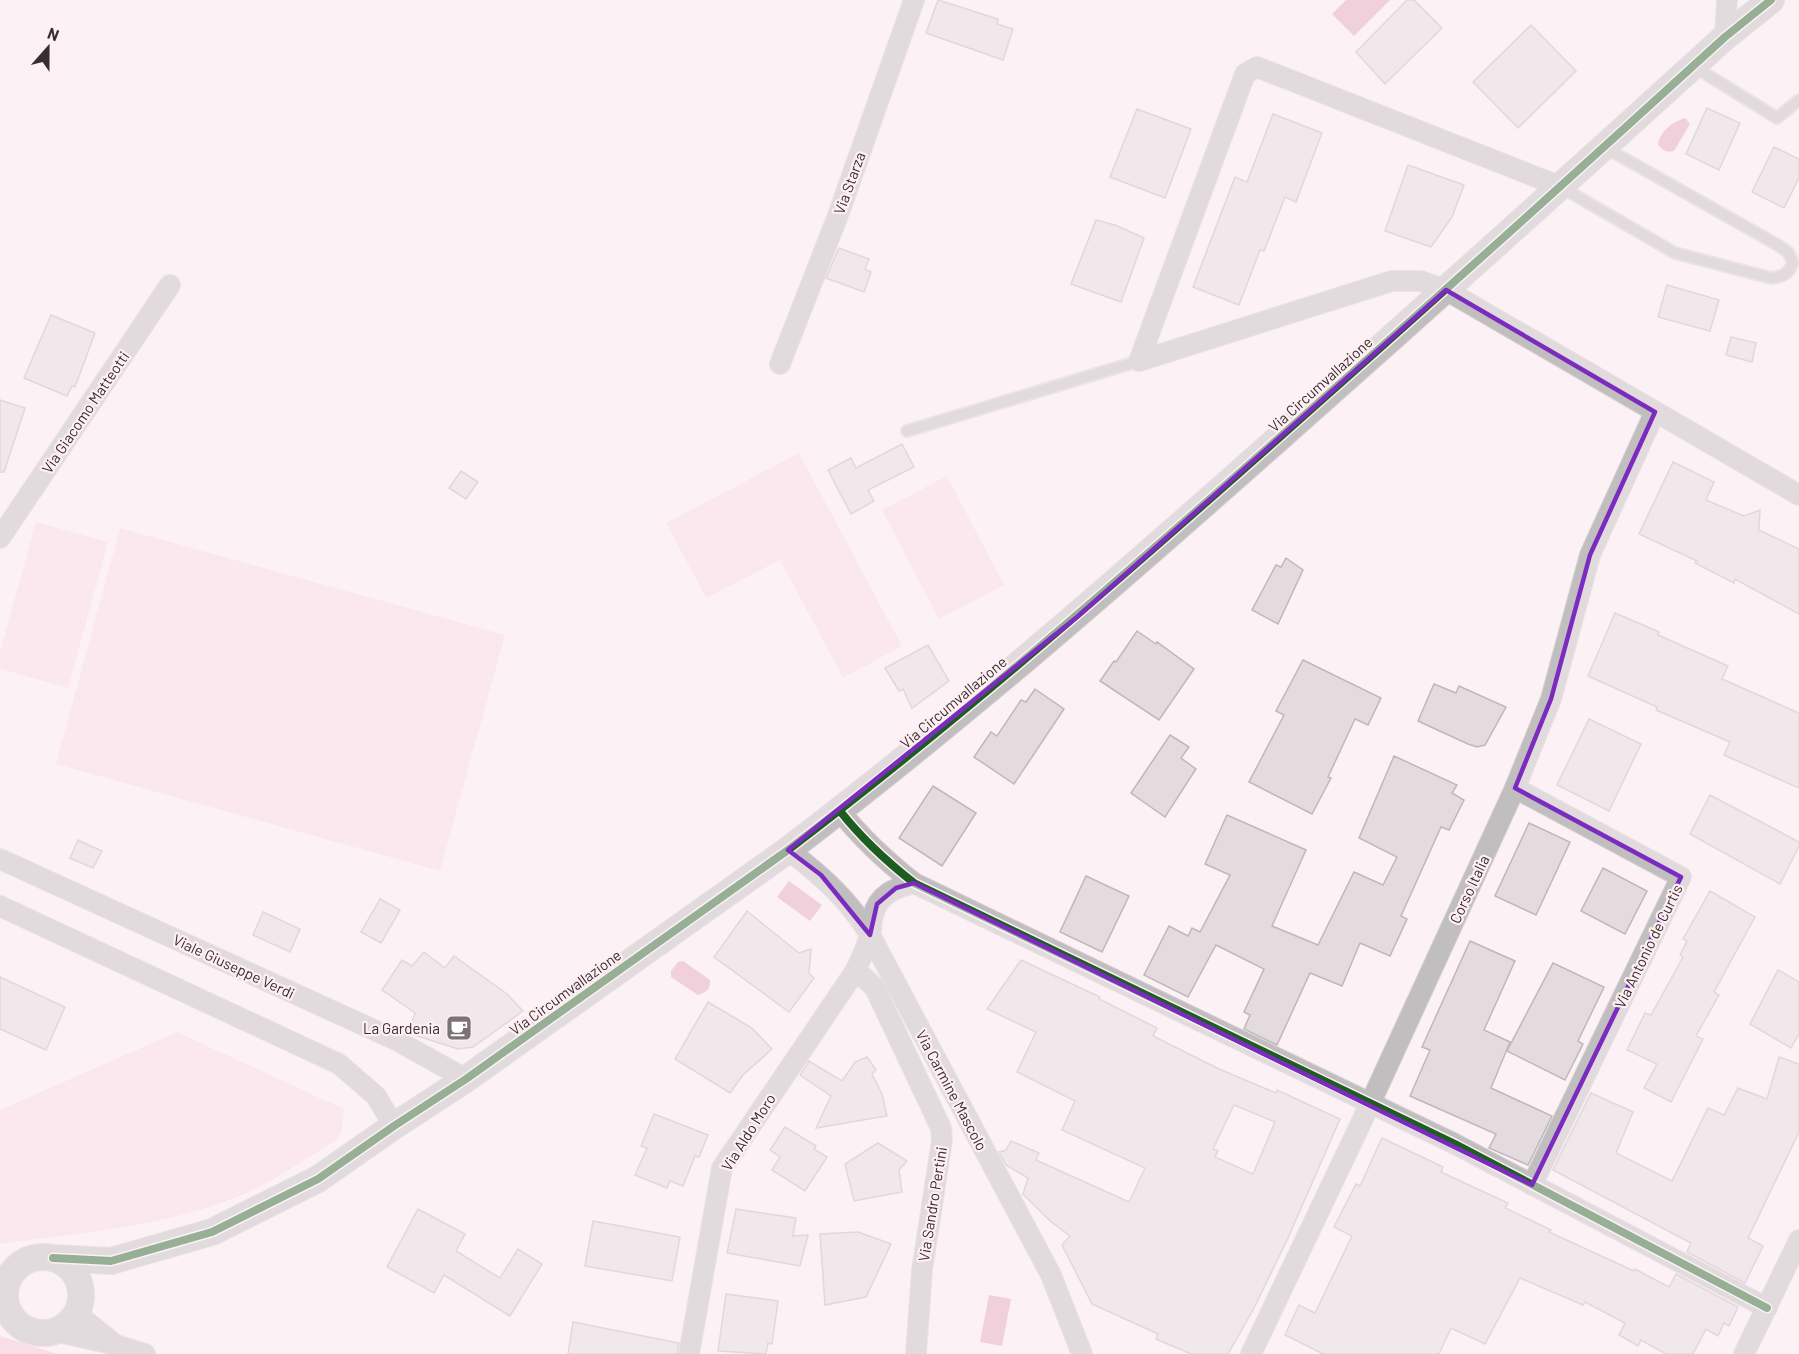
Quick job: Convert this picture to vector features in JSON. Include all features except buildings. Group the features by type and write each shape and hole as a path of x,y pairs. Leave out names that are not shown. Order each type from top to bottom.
{"street":[{"name":"Via Starza","path":"780,364 837,218 915,0"},
{"path":"1725,37 1727,0"},
{"name":"Via Circumvallazione","path":"52,1258 111,1261 212,1232 318,1179 394,1125 466,1079 788,850 840,811 1077,617 1446,290 1725,37 1771,0"},
{"path":"1139,361 1245,74 1257,67 1559,186"},
{"path":"1139,361 1392,281 1421,281 1446,290 1799,495"},
{"name":"Via Giacomo Matteotti","path":"0,538 170,285"},
{"name":"Corso Italia","path":"1251,1354 1371,1104 1515,788 1551,699 1590,555 1655,412"},
{"name":"Via Antonio de Curtis","path":"1515,788 1681,877 1532,1185"},
{"path":"840,811 868,844 914,884 1455,1144 1767,1308"},
{"name":"Via Carmine Mascolo","path":"788,850 821,875 856,913 870,936 1051,1275 1082,1354"},
{"name":"Viale Giuseppe Verdi","path":"0,859 396,1040 466,1079"},
{"name":"Via Aldo Moro","path":"689,1354 722,1168 856,970 870,936 877,903 896,888 914,884"},
{"path":"0,906 339,1064 376,1096 394,1125"},
{"name":"Via Sandro Pertini","path":"856,970 875,988 941,1128 942,1140 922,1270 919,1339 916,1354"},
{"path":"1744,1354 1799,1239"},
{"path":"111,1261 78,1304 67,1324 54,1331 41,1333 29,1330 5,1312 8,1271 40,1257 52,1258 73,1272 78,1282 78,1304 116,1345"},
{"path":"54,1331 145,1354"}],"lane":[{"path":"1693,66 1777,118 1799,100"},
{"path":"1559,186 1675,253 1771,278 1781,277 1789,271 1793,263 1788,252 1604,147"},
{"path":"907,431 1139,361"}],"highlighted area":[{"path":"1446,290 1655,412 1590,555 1551,699 1515,788 1681,877 1532,1185 914,883 896,888 877,904 870,935 821,875 788,850 1077,617"}],"shaded area":[{"path":"1346,0 1390,0 1354,36 1332,14"},
{"path":"1685,118 1690,124 1674,151 1669,152 1663,149 1658,144 1659,139 1672,124"},
{"path":"799,453 902,646 843,678 780,560 706,598 666,523"},
{"path":"947,476 1004,585 939,619 882,510"},
{"path":"36,522 108,542 68,688 0,669 0,652"},
{"path":"120,528 505,635 440,871 56,764"},
{"path":"789,881 822,905 810,921 777,897"},
{"path":"683,961 710,980 706,992 698,995 671,977 671,971 678,962"},
{"path":"177,1032 344,1109 342,1130 336,1140 263,1185 209,1207 120,1228 0,1244 0,1110"},
{"path":"989,1295 1011,1299 1002,1346 980,1342"},
{"path":"0,1336 58,1354 0,1354"}],"cycle path":[{"path":"53,1258 111,1261 212,1232 318,1179 466,1079 788,850 915,751 1099,596 1392,338 1725,37 1771,0"},
{"path":"840,811 875,849 914,883 1455,1144 1767,1308"}],"place":[{"name":"La Gardenia","path":"459,1028"}]}
